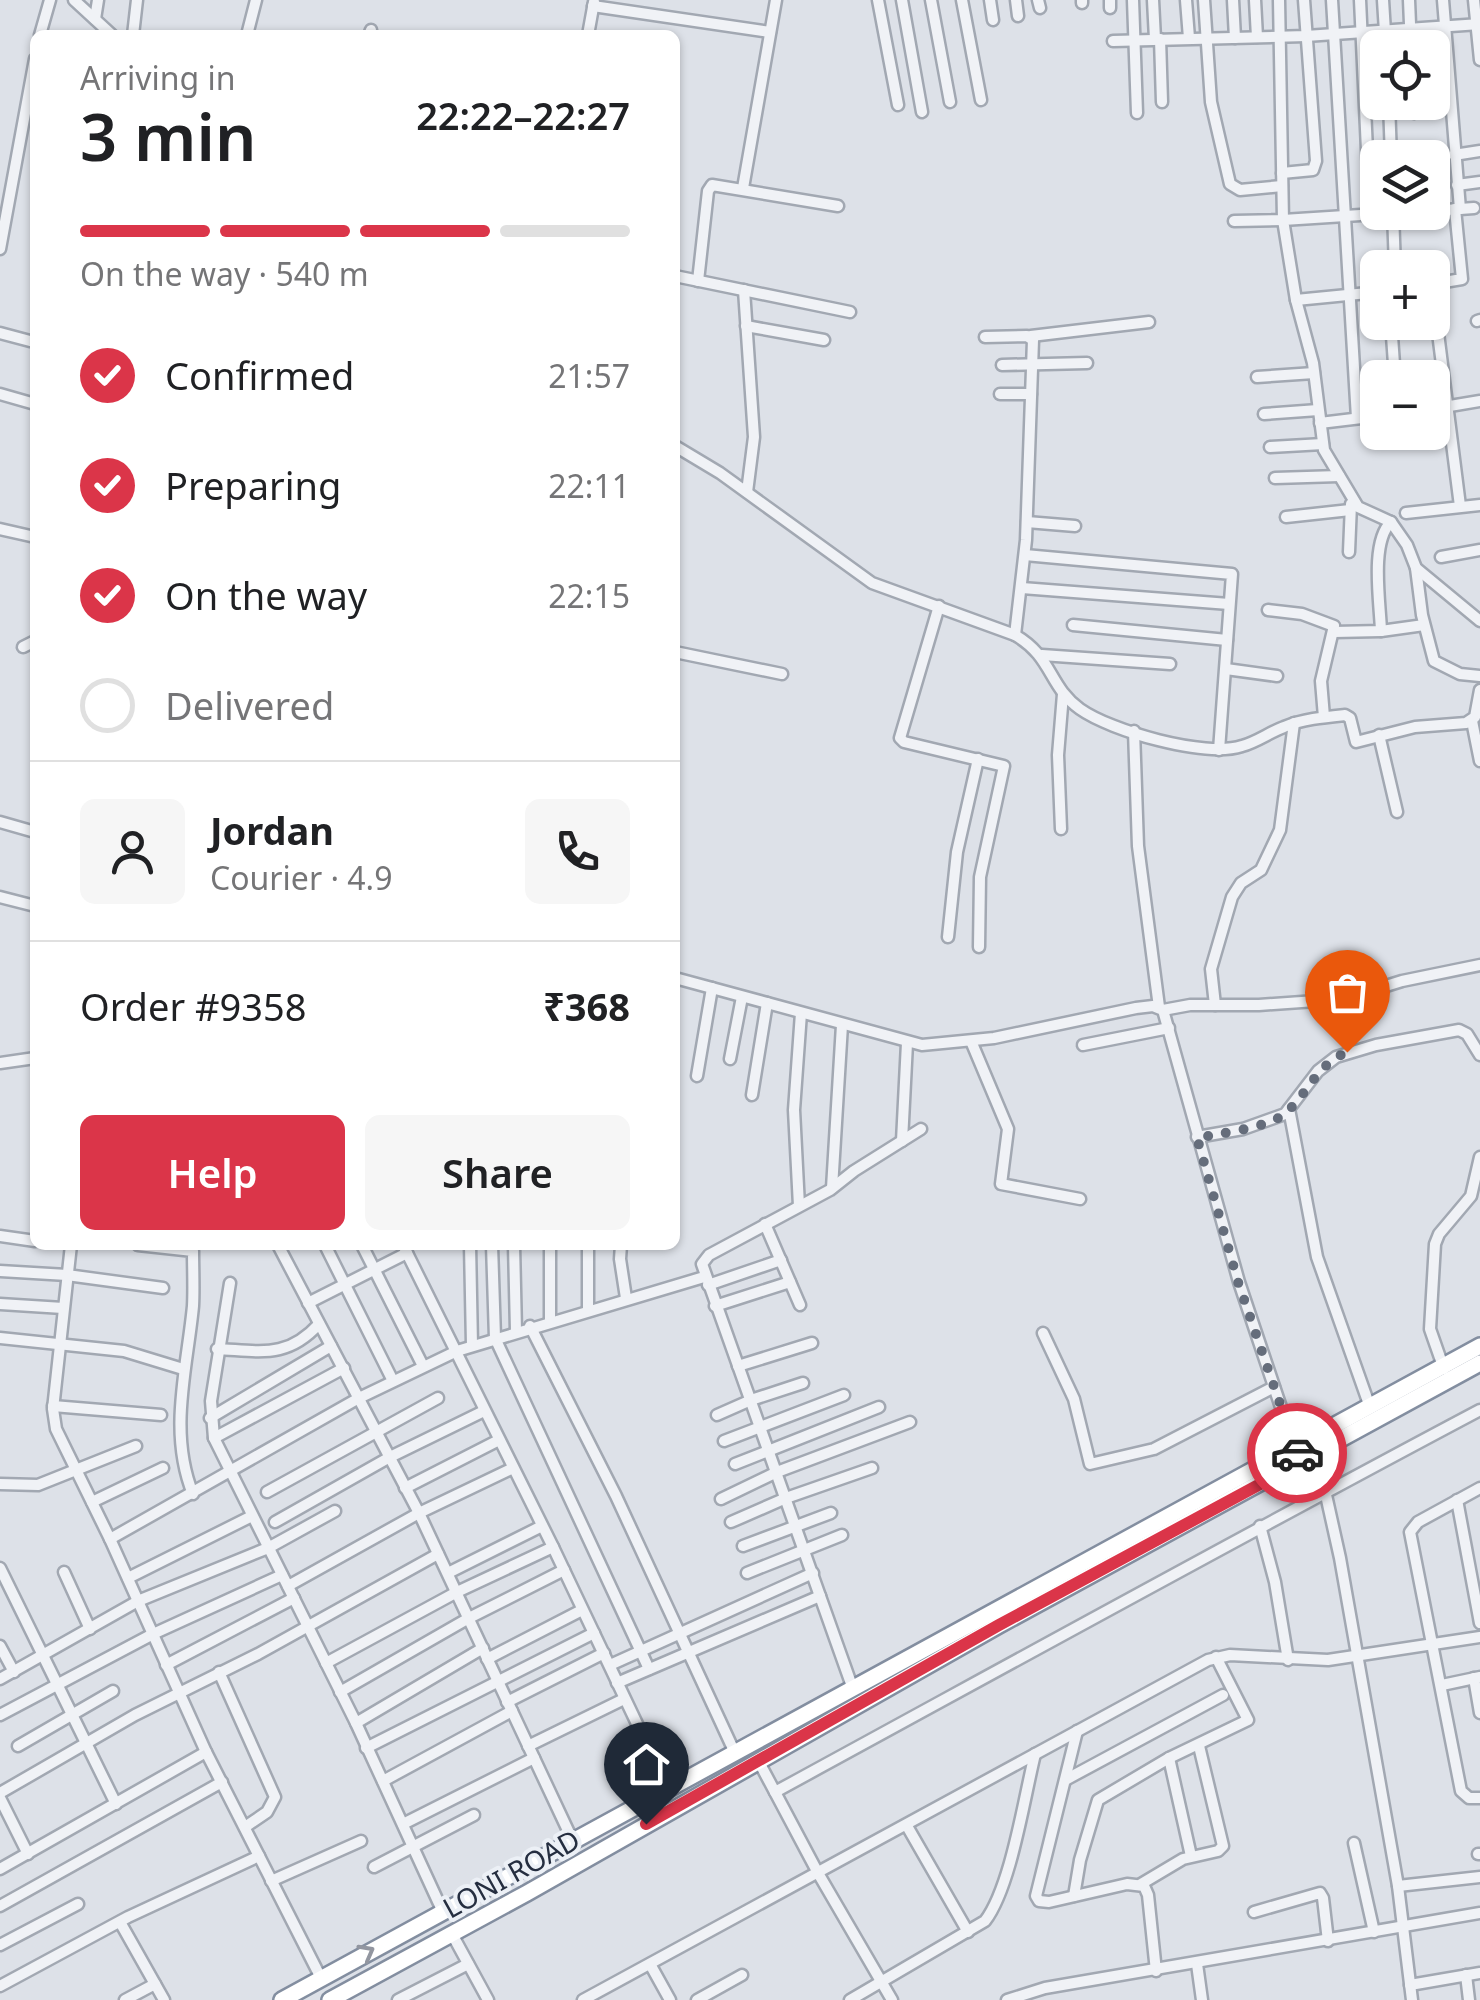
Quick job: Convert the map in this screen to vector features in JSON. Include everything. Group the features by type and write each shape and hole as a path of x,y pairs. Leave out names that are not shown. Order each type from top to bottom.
{"highway":[{"name":"LONI ROAD","path":"282,2000 735,1753 837,1707 1446,1373 1480,1346"},
{"name":"LONI ROAD","path":"1315,1445 1370,1408 1446,1373 1480,1363"},
{"name":"LONI ROAD","path":"330,2000 759,1762 837,1707 853,1689 1050,1590"}],"street":[{"path":"41,30 50,0"},
{"path":"74,0 107,30"},
{"path":"95,19 98,0"},
{"path":"134,30 137,0"},
{"path":"248,30 256,0"},
{"path":"743,188 775,1 761,0"},
{"path":"878,0 898,106"},
{"path":"902,0 922,112"},
{"path":"931,0 950,102"},
{"path":"962,0 981,100"},
{"path":"990,0 993,20"},
{"path":"1016,0 1018,16"},
{"path":"1133,0 1137,113"},
{"path":"1153,0 1162,102"},
{"path":"1186,0 1188,38"},
{"path":"1204,0 1211,102 1230,184 1240,190 1314,170 1304,0"},
{"path":"1233,0 1236,38"},
{"path":"1255,0 1258,37"},
{"path":"1279,0 1283,220 1296,300 1314,373 1323,444 1351,504 1349,552"},
{"path":"1332,0 1357,418"},
{"path":"1360,0 1362,30 1478,24"},
{"path":"1382,0 1385,29"},
{"path":"1409,0 1410,28"},
{"path":"1442,0 1462,280 1450,282"},
{"path":"1474,0 1480,60"},
{"path":"589,30 594,3 770,32"},
{"path":"1113,41 1306,36 1360,30"},
{"path":"0,249 30,86"},
{"path":"1454,154 1480,151"},
{"path":"1457,185 1480,182"},
{"path":"698,280 709,188 716,184 838,206"},
{"path":"1450,210 1477,211"},
{"path":"1234,221 1360,215"},
{"path":"680,277 850,312"},
{"path":"744,290 754,436 747,492"},
{"path":"1296,300 1360,294"},
{"path":"986,336 1031,336 1149,322"},
{"path":"746,326 824,340"},
{"path":"0,334 30,341"},
{"path":"1016,635 1026,522 1031,336"},
{"path":"1002,364 1087,363"},
{"path":"1257,377 1314,373"},
{"path":"0,394 30,403"},
{"path":"1000,394 1031,394"},
{"path":"1450,407 1480,401"},
{"path":"1264,414 1318,410"},
{"path":"1450,416 1460,506"},
{"path":"1320,423 1360,418"},
{"path":"1270,448 1323,444"},
{"path":"680,449 747,492 872,583 1016,635 1042,655 1063,694 1087,713 1174,745 1219,750 1244,746 1294,724 1324,717 1349,716 1356,742 1414,726 1472,721"},
{"path":"1275,478 1338,476"},
{"path":"1286,517 1351,504 1391,522 1407,545 1416,568 1424,626 1434,661 1460,674 1480,676"},
{"path":"1406,513 1480,505"},
{"path":"1026,522 1076,526"},
{"path":"1381,631 1379,550 1382,530 1391,522"},
{"path":"0,529 30,536"},
{"path":"1441,557 1480,550"},
{"path":"1024,555 1232,574 1219,750"},
{"path":"1416,568 1480,621"},
{"path":"1022,588 1229,604"},
{"path":"939,606 900,738 1004,766 980,877 979,946"},
{"path":"1268,610 1332,623 1334,632 1320,680 1324,717"},
{"path":"1072,625 1227,640"},
{"path":"1334,632 1424,626"},
{"path":"23,647 30,644"},
{"path":"680,653 782,674"},
{"path":"1042,655 1170,664"},
{"path":"1226,669 1277,676"},
{"path":"1480,690 1472,721 1480,761"},
{"path":"1061,829 1058,756 1063,694"},
{"path":"1215,1005 1211,969 1232,897 1241,883 1261,870 1280,830 1294,724"},
{"path":"1134,731 1138,846 1161,1008 1238,1282 1297,1454"},
{"path":"1379,734 1397,812"},
{"path":"948,937 957,852 978,759"},
{"path":"0,822 30,831"},
{"path":"0,897 30,905"},
{"path":"680,979 907,1043 934,1045 1136,1008 1344,999 1402,981 1480,965"},
{"path":"696,1076 712,988"},
{"path":"730,1060 742,997"},
{"path":"752,1094 767,1003"},
{"path":"798,1206 794,1110 801,1013"},
{"path":"832,1188 842,1026"},
{"path":"1083,1045 1169,1028"},
{"path":"1197,1138 1286,1114 1323,1066 1347,1052 1459,1030 1467,1034 1480,1055"},
{"path":"972,1041 1007,1125 1001,1184 1080,1200"},
{"path":"902,1141 907,1043"},
{"path":"0,1063 30,1059"},
{"path":"1289,1109 1321,1270 1370,1408"},
{"path":"853,1689 706,1281 704,1259 832,1188 921,1130"},
{"path":"1446,1373 1430,1329 1435,1244 1470,1196 1480,1157"},
{"path":"765,1224 800,1305"},
{"path":"0,1236 30,1239"},
{"path":"70,1250 53,1406 56,1429 206,1752 321,1978"},
{"path":"193,1250 193,1304 183,1369 182,1460 193,1494"},
{"path":"281,1250 419,1513 572,1840"},
{"path":"328,1250 393,1381"},
{"path":"364,1250 424,1366"},
{"path":"308,1304 375,1271 404,1250"},
{"path":"406,1250 668,1789"},
{"path":"470,1250 472,1346"},
{"path":"492,1250 495,1338 649,1669"},
{"path":"514,1250 516,1331"},
{"path":"550,1250 550,1322"},
{"path":"588,1250 588,1310"},
{"path":"621,1250 626,1298"},
{"path":"110,1539 359,1398 456,1351 626,1298 780,1260"},
{"path":"0,1271 163,1288"},
{"path":"715,1306 790,1282"},
{"path":"230,1283 217,1350 210,1418 214,1438 356,1723 442,1910"},
{"path":"0,1304 63,1308"},
{"path":"217,1350 280,1351 302,1341 319,1324"},
{"path":"530,1326 681,1632 735,1753"},
{"path":"1042,1333 1079,1412 1090,1464 1154,1449 1274,1387"},
{"path":"0,1338 124,1350 183,1369"},
{"path":"738,1366 812,1343"},
{"path":"210,1418 331,1346"},
{"path":"214,1438 344,1368"},
{"path":"717,1415 803,1383"},
{"path":"724,1441 844,1395"},
{"path":"267,1492 438,1398"},
{"path":"53,1406 161,1415"},
{"path":"735,1464 879,1407"},
{"path":"775,1792 1325,1490 1480,1410"},
{"path":"276,1522 484,1411"},
{"path":"721,1499 777,1472 910,1422"},
{"path":"405,1488 499,1440"},
{"path":"1315,1445 1358,1657 1398,1886 1412,2000"},
{"path":"0,1484 38,1485 136,1446"},
{"path":"92,1502 164,1468"},
{"path":"0,1715 152,1634 285,1580 513,1468"},
{"path":"731,1522 872,1468"},
{"path":"1480,1488 1418,1522 1410,1532 1461,1790 1464,1796 1480,1798"},
{"path":"1457,1500 1480,1623"},
{"path":"0,1679 138,1602 268,1548 335,1511"},
{"path":"743,1546 832,1513"},
{"path":"128,1578 252,1516"},
{"path":"448,1573 542,1526"},
{"path":"1260,1526 1275,1582 1288,1660"},
{"path":"747,1573 842,1534"},
{"path":"326,1664 457,1592 553,1547"},
{"path":"28,1854 0,1796 86,1742 438,1554"},
{"path":"0,1568 116,1804"},
{"path":"340,1692 469,1618 564,1570"},
{"path":"64,1572 90,1629"},
{"path":"382,1782 510,1706 607,1659 641,1651 813,1573"},
{"path":"617,1683 820,1596"},
{"path":"166,1665 294,1598"},
{"path":"356,1723 485,1653 582,1610"},
{"path":"366,1748 594,1632"},
{"path":"584,2000 1216,1657 1358,1657 1480,1637"},
{"path":"0,1646 14,1672"},
{"path":"1074,1896 1095,1804 1102,1796 1248,1720 1216,1657"},
{"path":"219,1672 275,1797 267,1812 245,1828"},
{"path":"1442,1685 1477,1677 1480,1713"},
{"path":"18,1746 113,1691"},
{"path":"1067,1779 1223,1695"},
{"path":"528,1746 624,1699"},
{"path":"1077,1731 1036,1896 1044,1902 1140,1884 1191,1856 1218,1851 1224,1844 1198,1746"},
{"path":"0,1869 206,1752"},
{"path":"850,2000 985,1921 995,1904 1035,1754"},
{"path":"403,1824 534,1758"},
{"path":"1169,1758 1191,1856"},
{"path":"759,1762 892,2000"},
{"path":"0,1906 222,1782"},
{"path":"374,1867 474,1815"},
{"path":"907,1826 968,1932"},
{"path":"271,1881 360,1842"},
{"path":"1354,1843 1374,1932"},
{"path":"0,1986 120,1922 259,1856"},
{"path":"1398,1886 1480,1877"},
{"path":"1140,1884 1148,1894 1156,1971"},
{"path":"1254,1912 1320,1893 1328,1941"},
{"path":"0,1945 78,1904"},
{"path":"1007,2000 1070,1985 1480,1914"},
{"path":"120,1922 164,2000"},
{"path":"452,1934 488,2000"},
{"path":"398,2000 468,1964"},
{"path":"650,1964 670,2000"},
{"path":"1197,1964 1202,2000"},
{"path":"1410,1984 1480,1973"},
{"path":"1466,1975 1469,2000"},
{"path":"697,2000 742,1976"},
{"path":"125,2000 155,1984"},
{"path":"1070,1985 1078,2000"}],"way so far":[{"path":"1297,1453 1238,1282 1197,1138 1243,1129 1286,1114 1323,1066 1347,1052"}],"route":[{"path":"646,1824 999,1625 1264,1482 1299,1460 1297,1453"}]}
